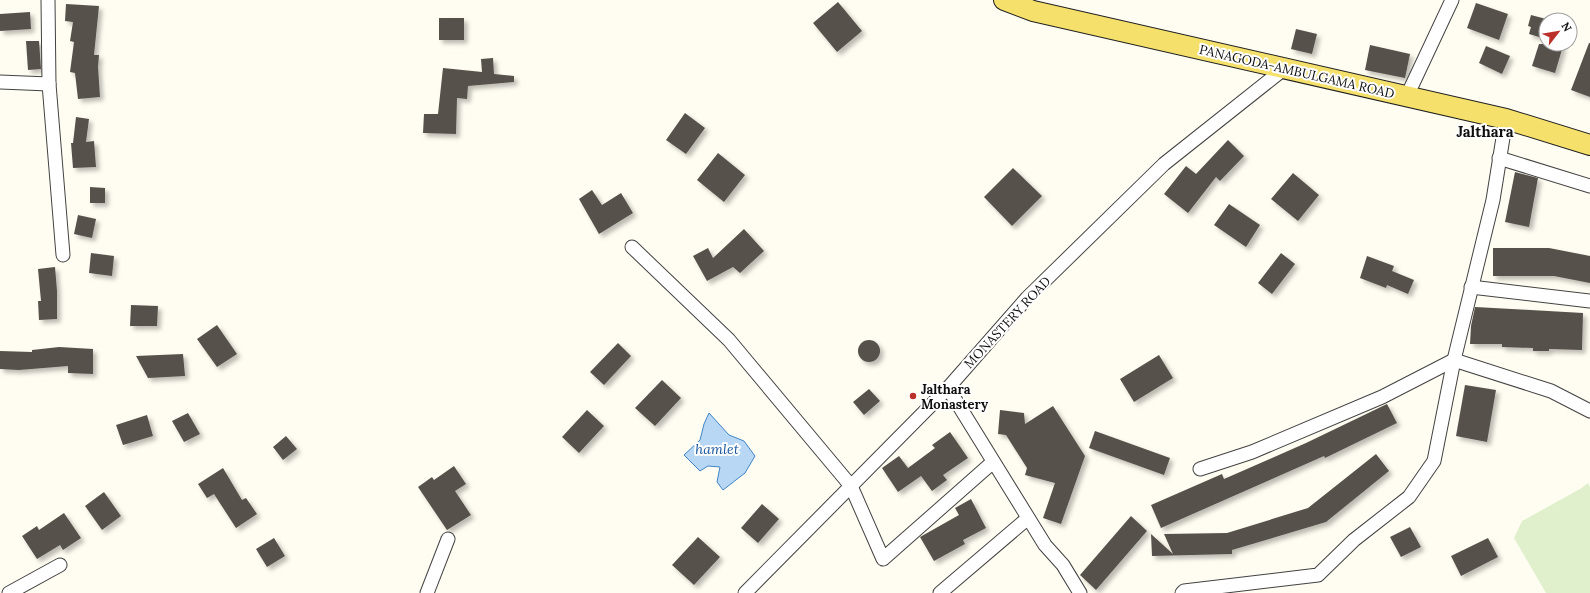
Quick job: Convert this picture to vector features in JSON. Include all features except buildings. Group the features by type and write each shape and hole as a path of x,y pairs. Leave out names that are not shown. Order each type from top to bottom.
{"main road":[{"name":"PANAGODA-AMBULGAMA ROAD","path":"1004,0 1033,11 1506,119 1590,145"}],"street":[{"path":"48,0 49,84 63,255"},
{"path":"1407,96 1452,0"},
{"name":"MONASTERY ROAD","path":"745,593 948,388 1027,298 1164,164 1285,68"},
{"path":"0,82 49,84"},
{"path":"1182,593 1184,591 1318,575 1354,540 1409,497 1434,461 1454,360 1493,200 1506,119"},
{"path":"1499,158 1590,186"},
{"path":"632,247 729,340 850,486 883,559 993,462"},
{"path":"1471,287 1590,301"},
{"path":"1200,468 1252,452 1382,397 1454,360 1550,391 1590,411"},
{"path":"948,388 1045,545 1063,565 1080,593"},
{"path":"940,593 1028,518"},
{"path":"427,593 448,539"},
{"path":"9,593 60,565"}],"green space":[{"path":"1588,483 1590,487 1590,593 1546,593 1514,538 1522,521 1580,489"}],"water":[{"name":"hamlet","path":"709,413 729,435 744,441 755,456 745,473 723,490 717,482 720,467 708,466 700,471 684,455 700,440 704,424"}],"place":[{"name":"Jalthara Monastery","path":"913,396"}],"district":[{"name":"Jalthara","path":"1485,132"}]}
